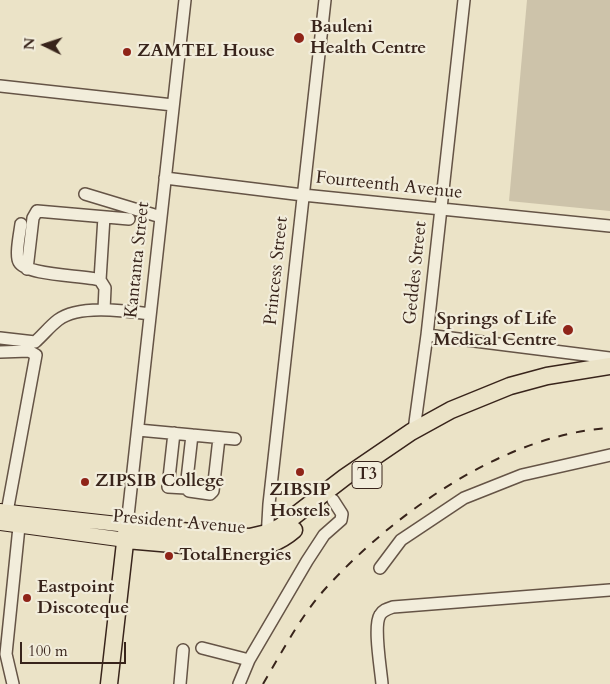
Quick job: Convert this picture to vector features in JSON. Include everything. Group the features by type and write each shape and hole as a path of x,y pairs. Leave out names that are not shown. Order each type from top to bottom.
{"highway":[{"name":"President Avenue","path":"268,539 280,527 345,478 414,430 451,410 510,386 547,376 610,366"},
{"name":"President Avenue","path":"126,532 242,543 289,534 416,441 455,419 513,396 549,386 610,376"},
{"path":"109,684 126,532"}],"main road":[{"name":"President Avenue","path":"10,517 126,532"}],"street":[{"name":"Kantanta Street","path":"126,532 184,0"},
{"name":"Princess Street","path":"268,539 325,0"},
{"name":"Geddes Street","path":"414,430 427,335 464,0"},
{"path":"0,86 173,105"},
{"name":"Fourteenth Avenue","path":"165,178 303,195 610,226"},
{"path":"85,194 161,217"},
{"path":"27,269 33,218 37,211 129,219"},
{"path":"104,217 100,280 105,288 104,310"},
{"path":"20,224 17,258 19,263 27,269 100,280"},
{"path":"0,338 35,342 59,319 70,313 104,310 150,314"},
{"path":"427,335 610,358"},
{"path":"0,352 29,351 36,355 10,517 3,654 13,684"},
{"path":"138,430 234,439"},
{"path":"174,433 168,486 170,488 186,488 189,491 212,493 219,438"},
{"path":"186,488 192,435"},
{"path":"380,568 401,540 464,498 522,475 610,455"},
{"path":"239,684 249,660 307,561 324,535 341,520 342,514 333,500"},
{"path":"382,684 377,627 378,617 384,610 393,607 610,590"},
{"path":"202,648 249,660"},
{"path":"180,684 183,650"}],"shaded area":[{"path":"527,0 610,0 610,211 509,201"}],"railway":[{"path":"263,684 299,623 325,589 384,533 418,506 454,482 492,462 531,445 570,434 610,428"}],"place":[{"name":"Bauleni Health Centre","path":"299,38"},
{"name":"ZAMTEL House","path":"127,52"},
{"name":"Springs of Life Medical Centre","path":"568,330"},
{"name":"ZIBSIP Hostels","path":"300,472"},
{"name":"ZIPSIB College","path":"85,482"},
{"name":"TotalEnergies","path":"169,556"},
{"name":"Eastpoint Discoteque","path":"27,598"}]}
